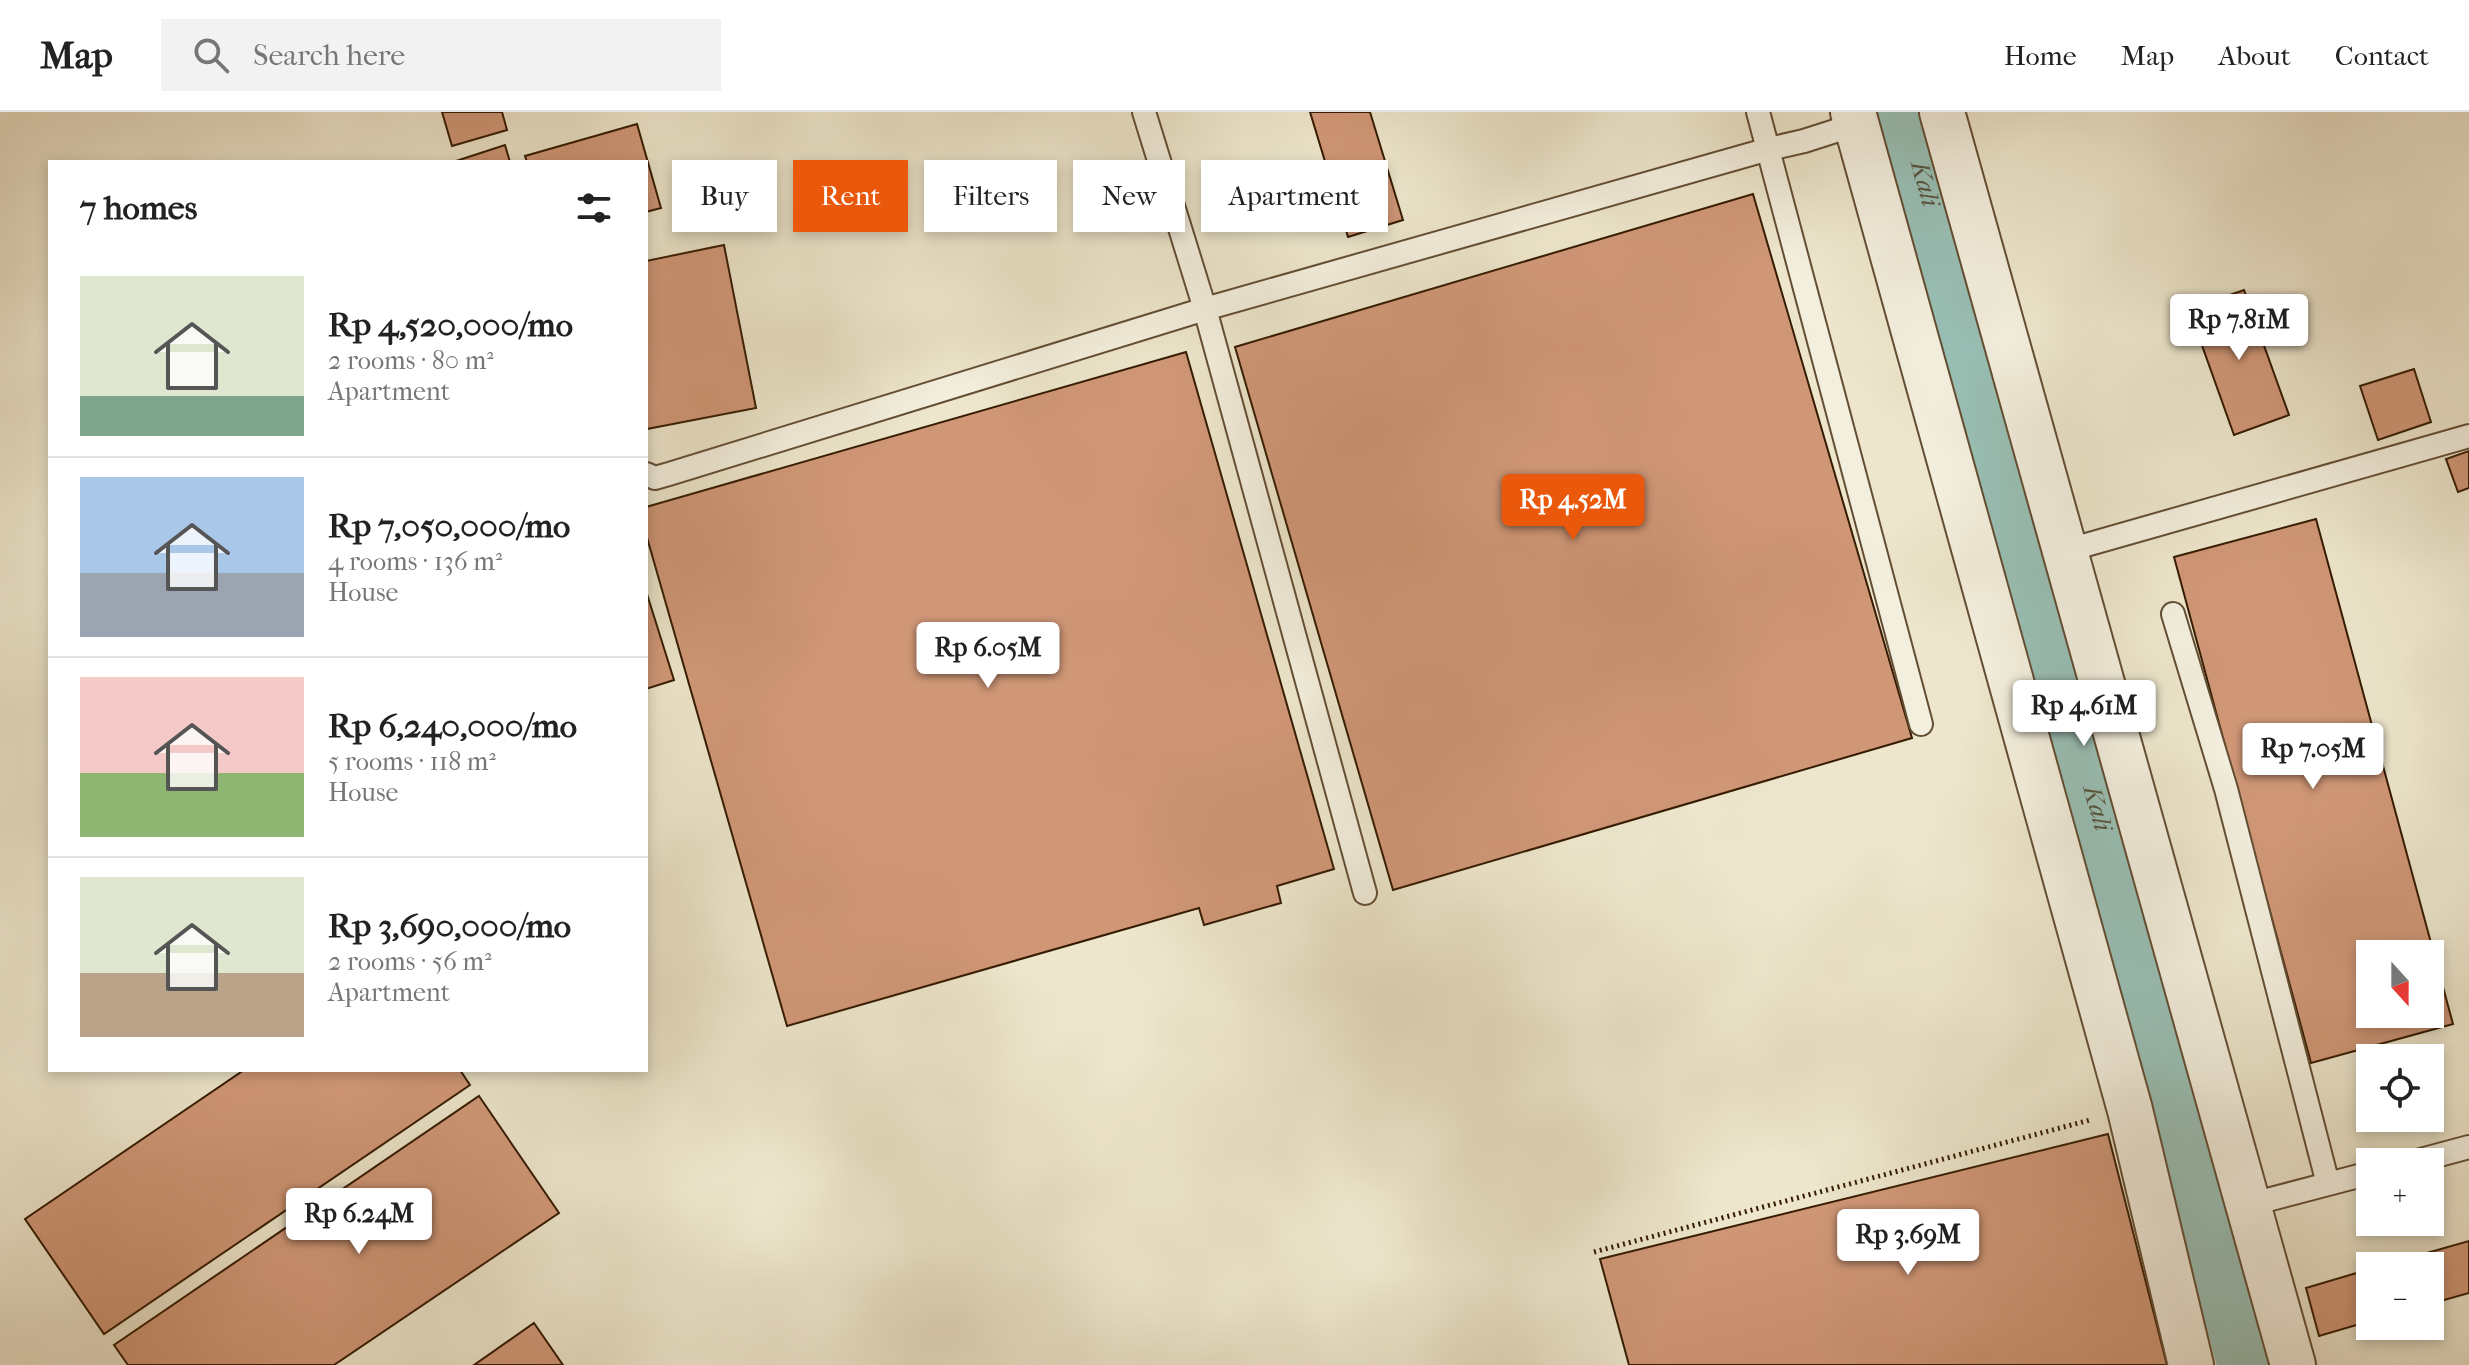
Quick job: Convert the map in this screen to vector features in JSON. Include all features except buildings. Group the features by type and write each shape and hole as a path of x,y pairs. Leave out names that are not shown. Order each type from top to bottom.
{"street":[{"path":"1942,112 2293,1365"},
{"path":"1855,118 2130,1110 2191,1365"}],"lane":[{"path":"1144,112 1205,309 1365,893"},
{"path":"1758,112 1921,724"},
{"path":"648,475 655,478 669,474 1205,309 1804,141 1855,118"},
{"path":"2065,551 2469,436"},
{"path":"2173,614 2226,789 2328,1184"},
{"path":"2444,1154 2469,1147"},
{"path":"2248,1205 2356,1177"}],"path":[{"path":"1594,1252 2130,1110"}],"waterway":[{"name":"Kali","path":"1906,112 2252,1365"}]}
